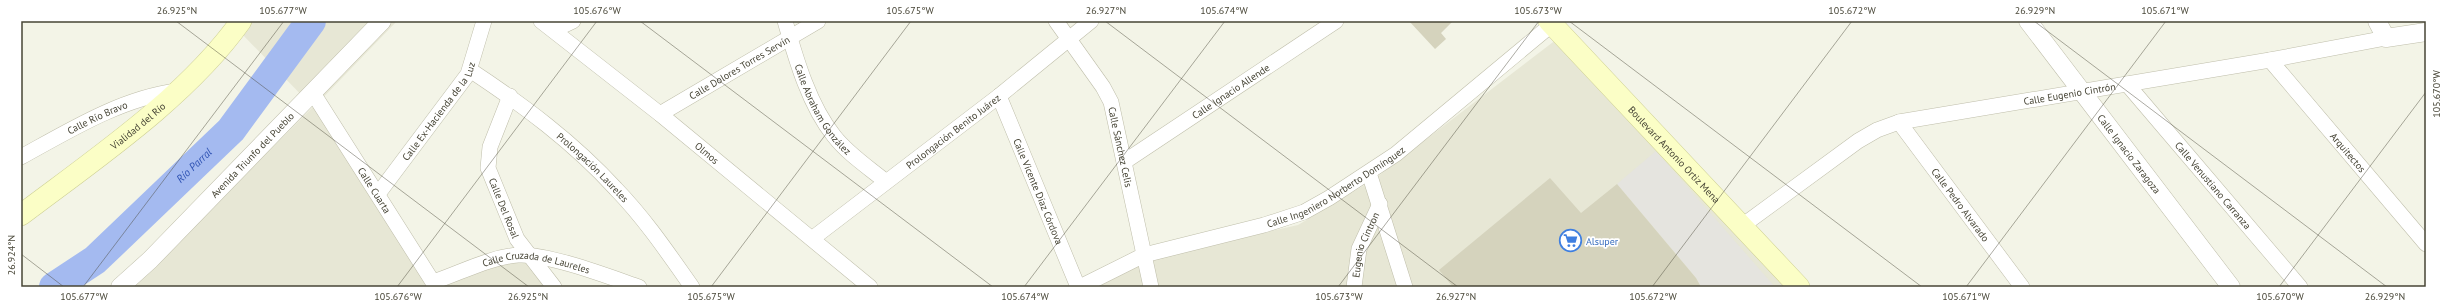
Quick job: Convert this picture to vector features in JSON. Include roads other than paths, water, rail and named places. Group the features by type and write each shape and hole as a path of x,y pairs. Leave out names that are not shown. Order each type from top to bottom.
{"main road":[{"name":"Vialidad del Río","path":"21,215 178,91 211,58 241,21"},
{"name":"Boulevard Antonio Ortiz Mena","path":"1552,22 1799,287"}],"street":[{"name":"Avenida Triunfo del Pueblo","path":"120,287 150,260 382,21"},
{"name":"Calle Ex-Hacienda de la Luz","path":"378,194 470,70 484,21"},
{"name":"Olmos","path":"541,21 660,114 753,192 813,238 870,287"},
{"path":"554,30 573,21"},
{"name":"Calle Abraham González","path":"785,21 790,38 822,118 834,136 850,153 885,181"},
{"name":"Calle Dolores Torres Servín","path":"660,114 818,21"},
{"name":"Calle Sánchez Celis","path":"1056,21 1068,40 1103,87 1111,102 1151,287"},
{"name":"Prolongación Benito Juárez","path":"813,238 885,181 998,96 1091,21"},
{"name":"Calle Ignacio Allende","path":"1124,162 1336,21"},
{"name":"Calle Ignacio Zaragoza","path":"2028,21 2231,287"},
{"path":"2377,21 2386,38"},
{"name":"Calle Ingeniero Norberto Domínguez","path":"1079,287 1144,255 1286,219 1329,198 1396,154 1552,22"},
{"name":"Calle Eugenio Cintrón","path":"1742,226 1858,141 1877,130 1899,122 2270,60 2426,32"},
{"name":"Arquitectos","path":"2270,60 2426,244"},
{"name":"Prolongación Laureles","path":"470,70 510,96 574,147 616,189 653,231 692,287"},
{"name":"Calle Venustiano Carranza","path":"2127,84 2300,287"},
{"name":"Calle Río Bravo","path":"21,157 92,119 136,100 156,94 178,91"},
{"name":"Calle Cuarta","path":"313,92 435,284"},
{"name":"Calle Del Rosal","path":"510,96 490,147 488,168 517,239 554,287"},
{"name":"Calle Vicente Díaz Córdova","path":"998,96 1079,287"},
{"name":"Calle Pedro Alvarado","path":"1899,122 2022,287"},
{"path":"1369,173 1405,287"},
{"name":"Eugenio Cintron","path":"1354,287 1359,249 1380,204"},
{"name":"Calle Cruzada de Laureles","path":"435,284 507,258 530,256 570,265 639,287"}],"waterway":[{"name":"Río Parral","path":"54,287 95,260 231,130 311,21"}],"place":[{"name":"Alsuper","path":"1570,241"}]}
